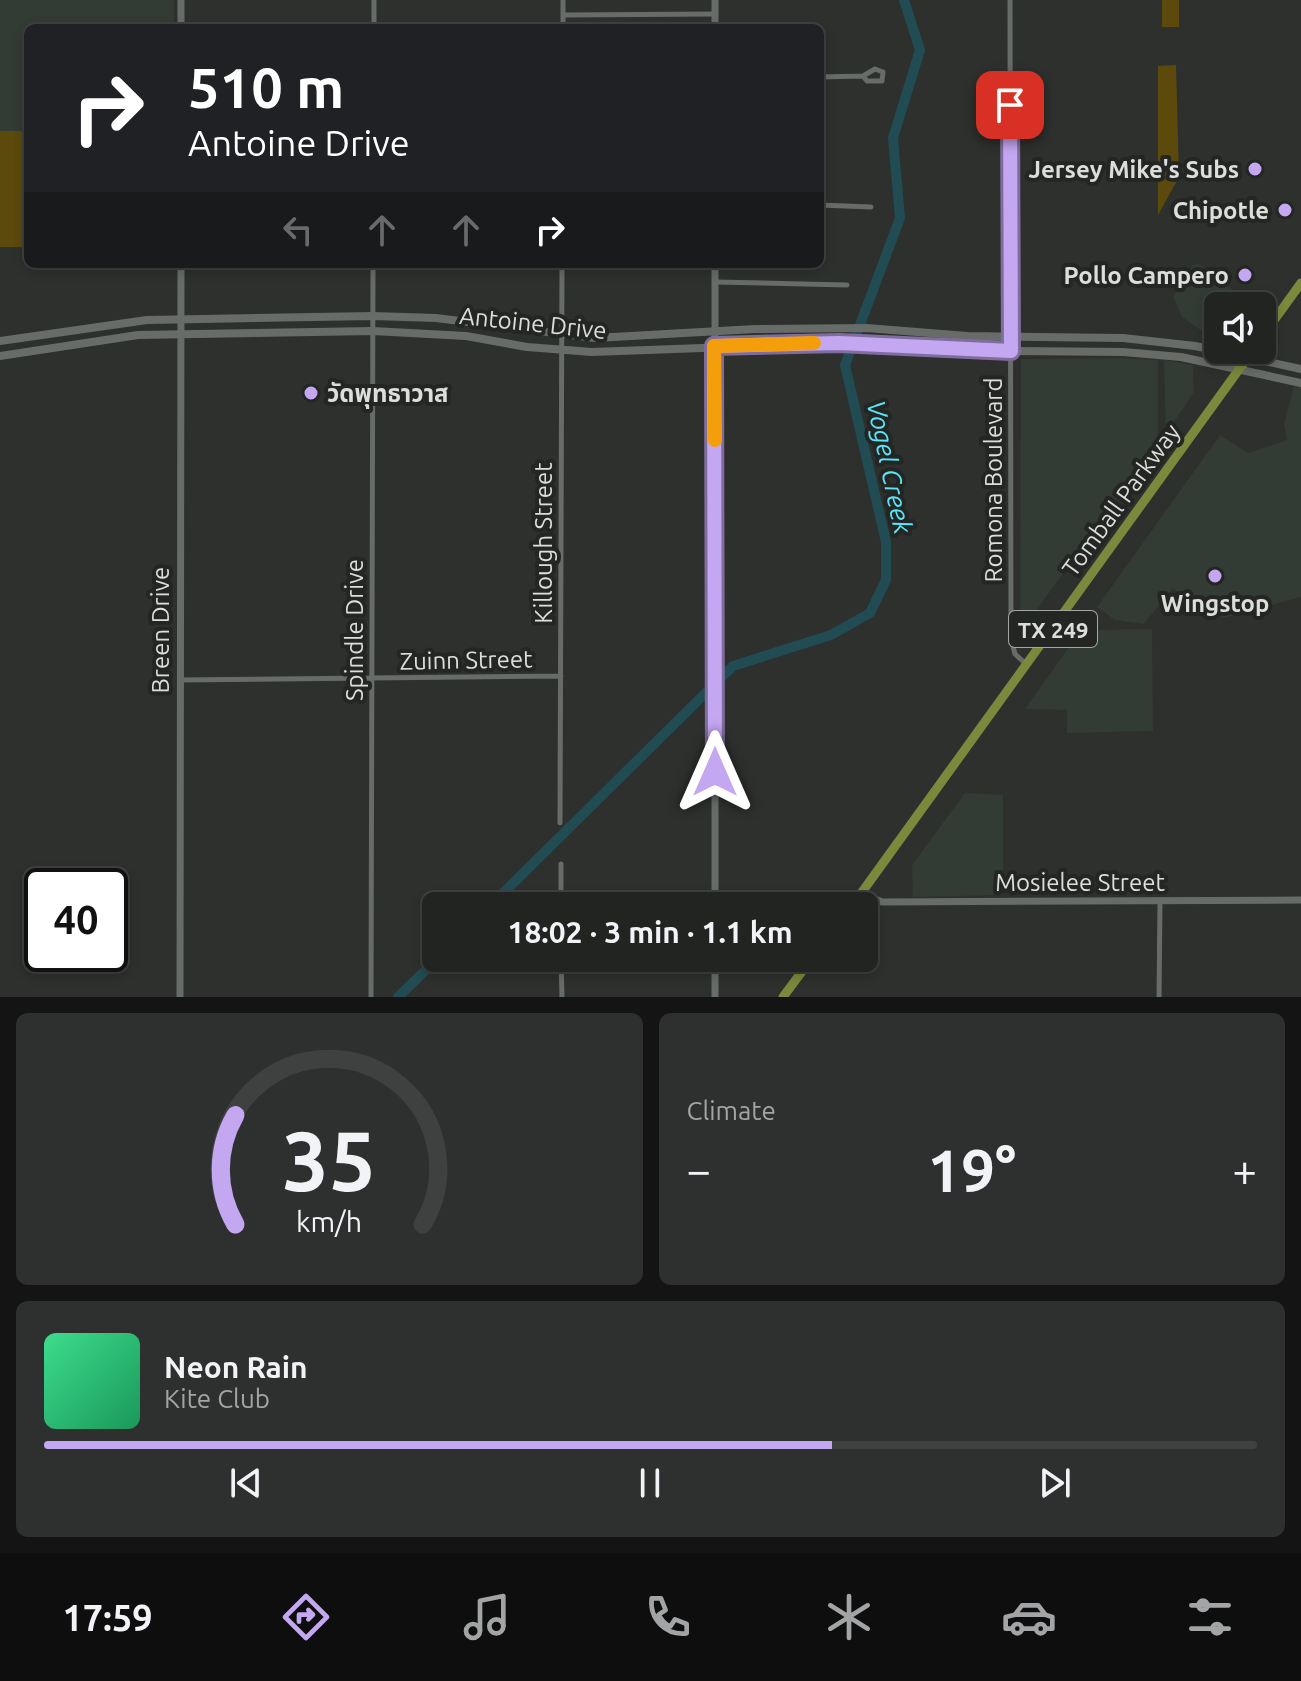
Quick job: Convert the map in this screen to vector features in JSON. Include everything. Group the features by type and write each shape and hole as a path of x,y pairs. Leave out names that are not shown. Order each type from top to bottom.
{"main road":[{"path":"1276,318 1301,283"},
{"name":"Antoine Drive","path":"0,341 180,318 373,316 468,322 562,336 630,338 715,332 867,328 1011,337 1123,338 1204,347"},
{"path":"277,317 277,330"},
{"path":"466,336 468,322"},
{"path":"798,329 799,344"},
{"name":"Antoine Drive","path":"0,356 138,335 277,330 373,331 466,336 562,351 839,343 1011,351 1123,352 1181,357 1301,383"},
{"path":"74,332 76,346"},
{"path":"924,347 926,332"},
{"path":"1123,338 1123,352"},
{"name":"Antoine Drive","path":"1276,362 1301,369"},
{"name":"Tomball Parkway","path":"863,892 1242,364"},
{"path":"783,997 802,972"}],"street":[{"path":"181,0 181,24"},
{"path":"374,0 374,24"},
{"path":"563,0 563,24"},
{"path":"715,0 715,24"},
{"name":"Romona Boulevard","path":"1010,0 1011,639 1015,654 1027,665"},
{"path":"563,15 715,14"},
{"path":"824,77 863,76"},
{"path":"824,205 871,207"},
{"name":"Breen Drive","path":"180,997 181,268"},
{"name":"Spindle Drive","path":"371,997 373,268"},
{"name":"Killough Street","path":"560,823 562,268"},
{"path":"715,268 715,892"},
{"path":"715,282 847,285"},
{"name":"Zuinn Street","path":"180,680 561,676"},
{"path":"561,864 561,892"},
{"name":"Mosielee Street","path":"878,900 1301,900"},
{"path":"1159,997 1160,902"},
{"path":"561,972 562,997"},
{"path":"715,972 715,997"}],"shaded area":[{"path":"0,0 174,0 174,24 24,24 24,133 0,133"},
{"path":"1162,0 1179,0 1179,27 1162,27"},
{"path":"1176,65 1179,177 1158,215 1158,66"},
{"path":"0,131 24,131 24,247 0,247"},
{"path":"1199,264 1236,292 1204,292 1204,332 1182,317 1173,296 1193,265"},
{"path":"1021,359 1158,360 1158,442 1020,633"},
{"path":"1164,360 1193,365 1194,392 1166,434"},
{"path":"1294,386 1301,387 1301,597 1224,618 1206,612 1173,588 1144,624 1115,620 1097,607 1220,435 1248,453 1287,440 1284,424"},
{"path":"1152,629 1153,731 1067,733 1067,710 1025,709 1081,630"},
{"path":"965,793 1003,795 1003,895 913,897 912,865"}],"waterway":[{"name":"Vogel Creek","path":"504,892 733,666 831,635 870,613 886,580 886,542 845,365 900,218 893,138 920,50 904,0"},
{"name":"Vogel Creek","path":"398,997 424,972"}],"slow traffic":[{"path":"715,440 714,346 814,343"}],"place":[{"name":"Jersey Mike's Subs","path":"1255,169"},
{"name":"Chipotle","path":"1285,210"},
{"name":"Pollo Campero","path":"1245,275"},
{"name":"วัดพุทธาวาส","path":"311,393"},
{"name":"Wingstop","path":"1215,576"}],"route":[{"path":"715,772 714,346 839,343 1011,351 1010,105"}]}
